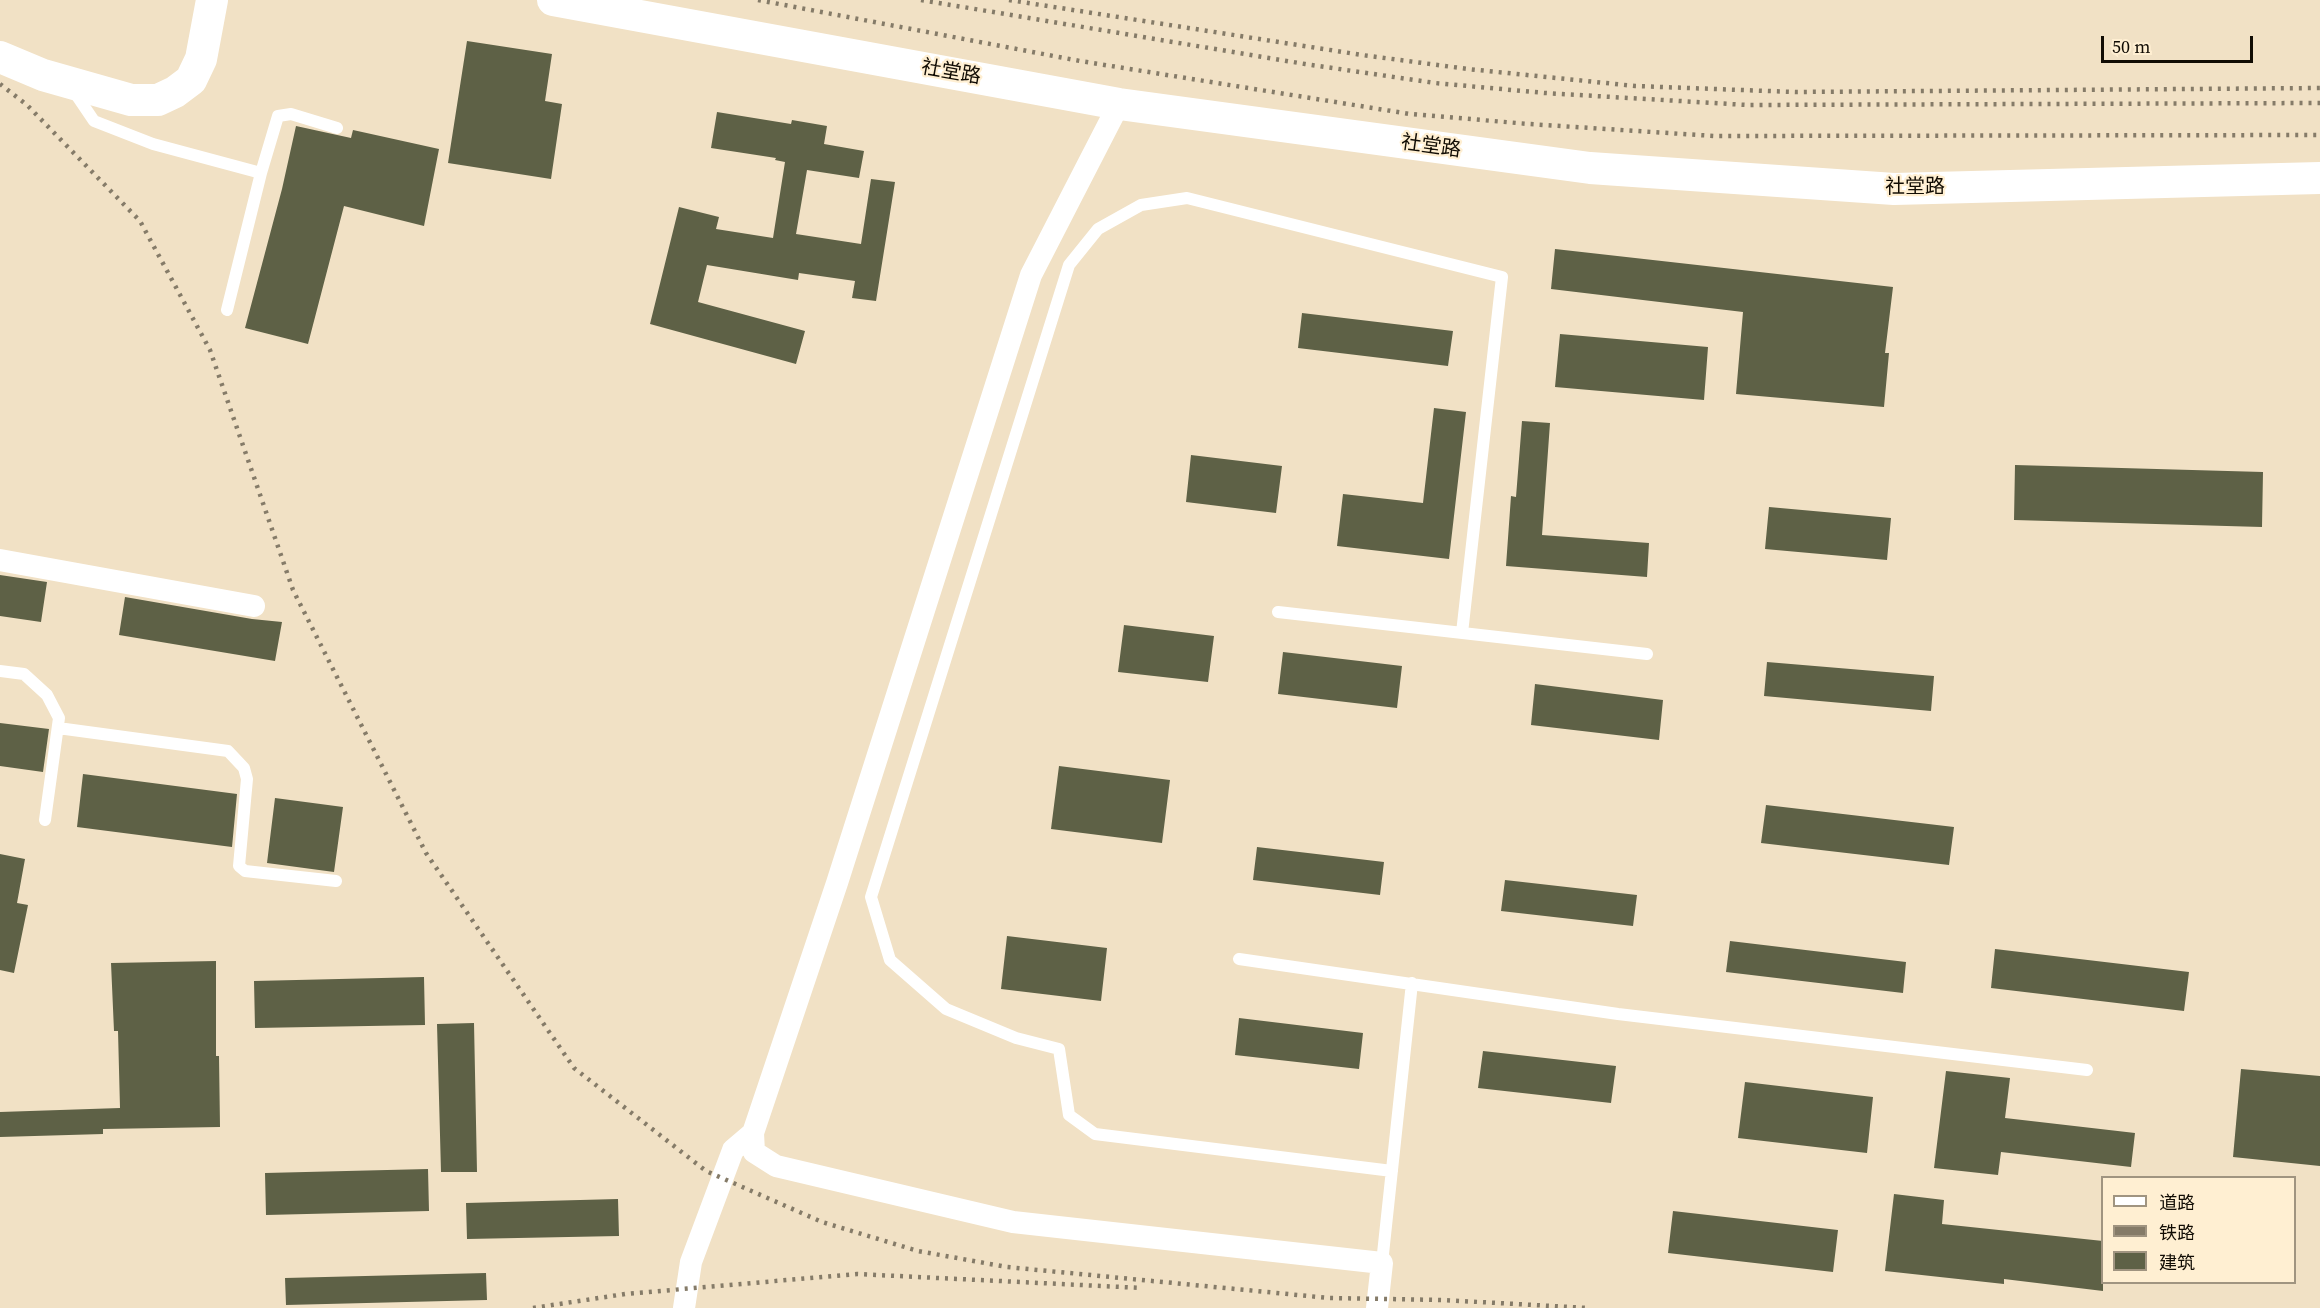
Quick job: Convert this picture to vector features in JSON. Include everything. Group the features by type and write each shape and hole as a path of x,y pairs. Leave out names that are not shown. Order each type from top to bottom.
{"street":[{"path":"0,57 43,75 131,100 158,100 176,92 190,80 201,59 212,0"},
{"name":"社堂路","path":"553,0 1119,104 1590,168 1894,189 2320,178"},
{"path":"1119,104 1031,275 837,883 753,1133 754,1152 776,1166 1013,1222 1382,1263 1377,1308"},
{"path":"0,560 254,606"},
{"path":"684,1308 691,1262 733,1150 753,1133"}],"lane":[{"path":"67,82 94,121 153,144 261,173"},
{"path":"227,310 261,173 278,116 291,114 338,128"},
{"path":"1392,1171 1095,1134 1069,1115 1059,1050 1016,1038 946,1009 890,960 871,897 1069,265 1098,229 1141,204 1187,198 1502,277 1462,633"},
{"path":"1278,612 1647,654"},
{"path":"0,671 24,674 38,685 47,695 59,718 45,820"},
{"path":"58,728 228,751 243,768 247,779 238,866 245,871 336,881"},
{"path":"1239,959 1618,1014 2087,1070"},
{"path":"1382,1263 1412,983"}],"building":[{"path":"467,41 552,54 545,101 562,104 551,179 448,163"},
{"path":"717,112 791,124 792,120 827,126 824,144 864,151 859,178 807,170 796,234 861,244 871,179 895,182 876,301 852,298 855,281 799,273 798,280 707,265 698,302 805,331 796,364 650,324 679,207 719,217 716,229 773,238 785,162 775,160 776,158 711,148"},
{"path":"296,126 351,138 353,130 439,149 424,226 344,206 308,344 245,328 282,189"},
{"path":"1555,249 1893,287 1885,353 1889,353 1884,407 1736,394 1743,312 1551,289"},
{"path":"1302,313 1453,331 1448,366 1298,348"},
{"path":"1560,334 1708,347 1704,400 1555,387"},
{"path":"1434,408 1466,412 1449,559 1337,546 1343,494 1423,503"},
{"path":"1522,421 1550,423 1542,535 1649,543 1647,577 1506,566 1511,496 1516,497"},
{"path":"1191,455 1282,466 1276,513 1186,502"},
{"path":"2015,465 2263,472 2262,527 2014,520"},
{"path":"1769,507 1891,518 1887,560 1765,549"},
{"path":"0,575 47,582 41,622 0,616"},
{"path":"125,597 282,622 275,661 119,635"},
{"path":"1124,625 1214,636 1208,682 1118,672"},
{"path":"1283,652 1402,666 1397,708 1278,694"},
{"path":"1767,662 1934,676 1931,711 1764,696"},
{"path":"1535,684 1663,700 1659,740 1531,725"},
{"path":"0,723 49,729 43,772 0,766"},
{"path":"1059,766 1170,780 1162,843 1051,829"},
{"path":"83,774 237,794 232,847 77,827"},
{"path":"275,798 343,807 334,872 267,863"},
{"path":"1766,805 1954,827 1949,865 1761,843"},
{"path":"1257,847 1384,862 1380,895 1253,880"},
{"path":"0,854 25,859 17,903 28,905 14,973 0,970"},
{"path":"1505,880 1637,895 1633,926 1501,911"},
{"path":"1007,936 1107,948 1101,1001 1001,989"},
{"path":"1730,941 1906,962 1903,993 1726,972"},
{"path":"1995,949 2189,972 2184,1011 1991,988"},
{"path":"216,961 216,1056 219,1056 220,1127 103,1129 103,1134 0,1137 0,1112 120,1108 118,1031 114,1031 111,963"},
{"path":"424,977 425,1025 255,1028 254,981"},
{"path":"1239,1018 1363,1033 1359,1069 1235,1055"},
{"path":"474,1023 477,1172 441,1172 437,1024"},
{"path":"1483,1051 1616,1066 1611,1103 1478,1088"},
{"path":"2241,1069 2320,1076 2320,1166 2233,1157"},
{"path":"1946,1071 2010,1078 2005,1118 2135,1133 2131,1167 2001,1152 1998,1175 1934,1168"},
{"path":"1745,1082 1873,1097 1867,1153 1738,1138"},
{"path":"428,1169 429,1211 266,1215 265,1173"},
{"path":"1894,1194 1944,1200 1942,1224 2101,1241 2103,1291 2004,1279 2004,1284 1885,1271"},
{"path":"618,1199 619,1236 467,1239 466,1203"},
{"path":"1673,1211 1838,1230 1833,1272 1668,1253"},
{"path":"486,1273 487,1300 286,1305 285,1278"}],"railway":[{"path":"758,0 1080,61 1410,114 1714,136 2320,135"},
{"path":"921,0 1305,64 1435,83 1545,93 1747,105 2320,103"},
{"path":"1009,0 1362,55 1468,69 1635,86 1795,92 2320,88"},
{"path":"0,84 27,105 140,221 210,350 293,590 426,853 574,1068 706,1171 822,1222 918,1251 1007,1267 1329,1298 1443,1300 1588,1308"},
{"path":"533,1308 625,1294 857,1274 1142,1288"}]}
